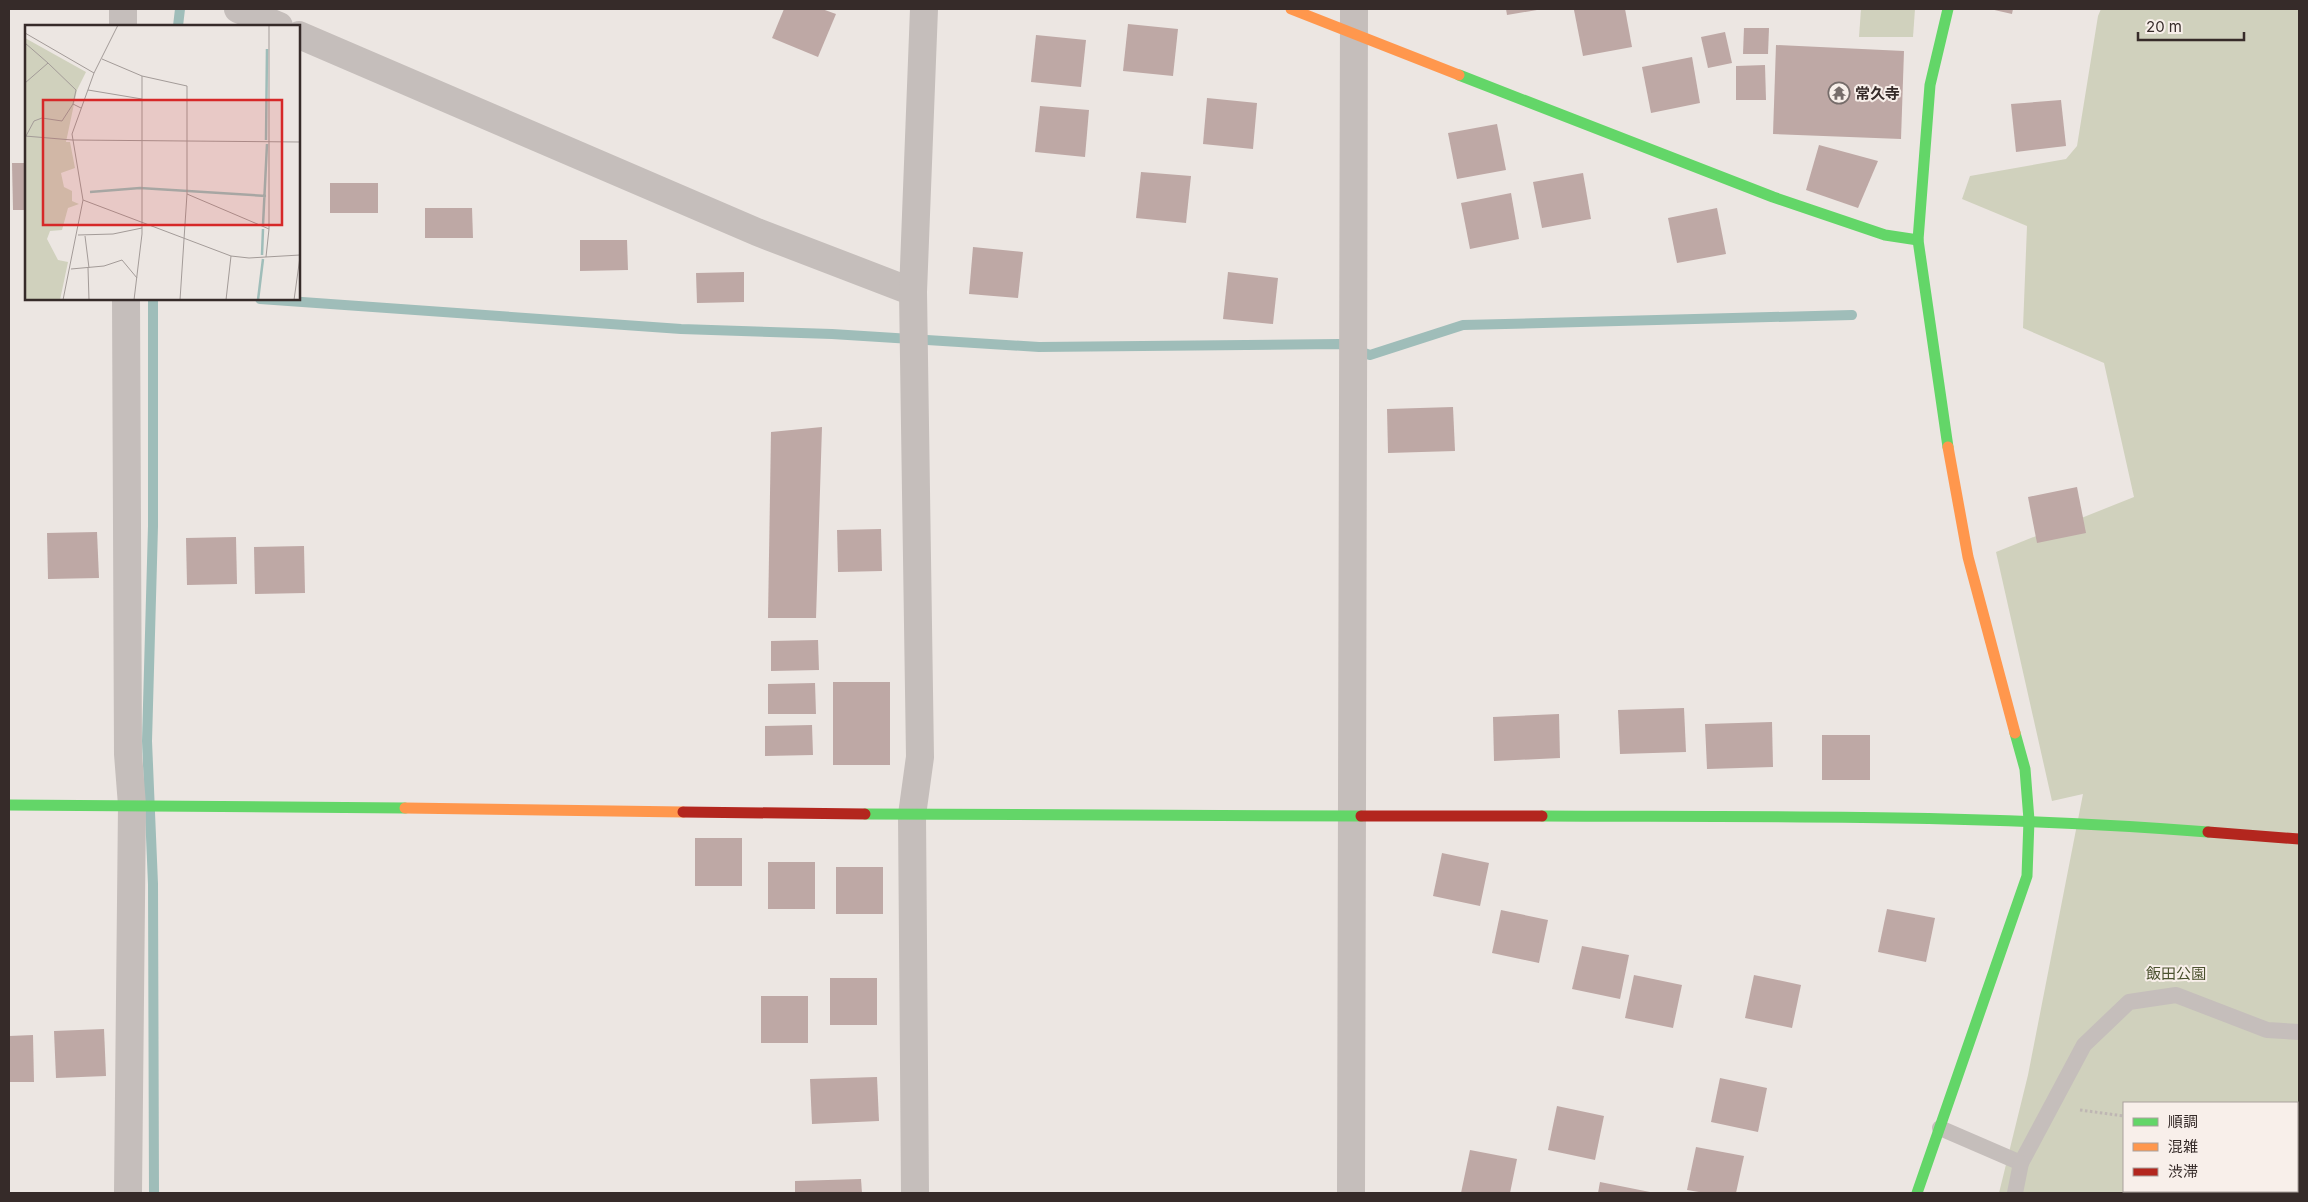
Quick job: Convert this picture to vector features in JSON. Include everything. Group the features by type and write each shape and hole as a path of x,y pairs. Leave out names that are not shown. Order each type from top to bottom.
{"street":[{"path":"123,9 123,25"},
{"path":"238,9 277,25"},
{"path":"915,1193 912,815 920,757 913,292 924,9"},
{"path":"1291,9 1354,21 1773,198 1885,235 1918,240"},
{"path":"1917,1193 2027,876 2029,820 2025,769 1968,557 1943,421 1918,240 1930,85 1948,9"},
{"path":"1351,1193 1354,816 1354,21"},
{"path":"300,35 757,232 913,292"},
{"path":"126,300 128,754 132,806 128,1193"},
{"path":"9,805 912,815 1829,817 2099,823 2299,839"}],"lane":[{"path":"2015,1193 2020,1163 2084,1045 2128,1002 2176,995 2267,1030 2299,1032"},
{"path":"1940,1128 2020,1163"}],"path":[{"path":"2052,1106 2123,1116"}],"green space":[{"path":"1861,9 1915,9 1913,37 1859,37"},
{"name":"飯田公園","path":"2101,9 2299,9 2299,1193 1999,1193 2028,1075 2083,794 2052,801 1996,552 2134,497 2104,363 2023,328 2027,226 1962,199 1970,176 2066,159 2077,146 2098,16"}],"building":[{"path":"784,9 822,9 836,14 818,57 772,38"},
{"path":"1506,9 1537,9 1537,10 1507,15"},
{"path":"1625,9 1632,47 1583,56 1574,10"},
{"path":"1990,9 2013,9 2012,14"},
{"path":"1128,24 1178,29 1173,76 1123,71"},
{"path":"1744,28 1769,28 1768,54 1743,54"},
{"path":"1725,32 1732,63 1708,68 1701,37"},
{"path":"1036,35 1086,40 1081,87 1031,82"},
{"name":"常久寺","path":"1776,45 1904,51 1901,139 1773,134"},
{"path":"1692,57 1700,103 1651,113 1642,67"},
{"path":"1765,65 1766,100 1736,100 1736,66"},
{"path":"1207,98 1257,103 1253,149 1203,144"},
{"path":"2061,100 2066,146 2016,152 2011,104"},
{"path":"1040,106 1089,110 1085,157 1035,152"},
{"path":"1497,124 1506,170 1457,179 1448,133"},
{"path":"1819,145 1878,161 1858,208 1806,190"},
{"path":"12,163 25,163 25,210 13,210"},
{"path":"1141,172 1191,176 1186,223 1136,218"},
{"path":"1583,173 1591,219 1542,228 1533,182"},
{"path":"330,183 378,183 378,213 330,213"},
{"path":"1511,193 1519,239 1470,249 1461,203"},
{"path":"425,208 472,208 473,238 425,238"},
{"path":"1717,208 1726,254 1677,263 1668,218"},
{"path":"580,240 627,240 628,270 580,271"},
{"path":"973,247 1023,252 1018,298 969,294"},
{"path":"744,272 744,302 697,303 696,273"},
{"path":"1228,272 1278,278 1273,324 1223,319"},
{"path":"1453,407 1455,451 1388,453 1387,409"},
{"path":"822,427 816,618 768,618 771,432"},
{"path":"2077,487 2086,533 2037,543 2028,497"},
{"path":"881,529 882,571 838,572 837,530"},
{"path":"97,532 99,578 48,579 47,533"},
{"path":"236,537 237,584 187,585 186,538"},
{"path":"304,546 305,593 255,594 254,547"},
{"path":"818,640 819,670 771,671 771,641"},
{"path":"833,682 890,682 890,765 833,765"},
{"path":"815,683 816,714 768,714 768,684"},
{"path":"1684,708 1686,752 1620,754 1618,710"},
{"path":"1559,714 1560,758 1494,761 1493,717"},
{"path":"1772,722 1773,767 1707,769 1705,724"},
{"path":"812,725 813,755 765,756 765,726"},
{"path":"1822,735 1870,735 1870,780 1822,780"},
{"path":"695,838 742,838 742,886 695,886"},
{"path":"1442,853 1489,863 1480,906 1433,896"},
{"path":"768,862 815,862 815,909 768,909"},
{"path":"836,867 883,867 883,914 836,914"},
{"path":"1887,909 1935,918 1926,962 1878,952"},
{"path":"1501,910 1548,920 1539,963 1492,953"},
{"path":"1582,946 1629,955 1620,999 1572,989"},
{"path":"1634,975 1682,985 1673,1028 1625,1018"},
{"path":"1754,975 1801,985 1792,1028 1745,1018"},
{"path":"830,978 877,978 877,1025 830,1025"},
{"path":"761,996 808,996 808,1043 761,1043"},
{"path":"104,1029 106,1076 56,1078 54,1031"},
{"path":"33,1035 34,1082 9,1082 9,1036"},
{"path":"877,1077 879,1121 812,1124 810,1079"},
{"path":"1720,1078 1767,1088 1758,1132 1711,1122"},
{"path":"1557,1106 1604,1116 1595,1160 1548,1150"},
{"path":"1696,1147 1744,1156 1736,1193 1705,1193 1687,1190"},
{"path":"1470,1150 1517,1159 1510,1193 1461,1193"},
{"path":"861,1179 862,1193 795,1193 795,1181"},
{"path":"1600,1182 1650,1192 1650,1193 1598,1193"}],"waterway":[{"path":"178,25 180,9"},
{"path":"153,300 153,526 147,741 153,884 154,1193"},
{"path":"274,300 681,329 832,334 1039,347 1339,344 1370,355 1463,325 1852,315"}],"traffic: fast":[{"path":"1948,9 1930,85 1918,240 1948,447"},
{"path":"1459,75 1773,197 1885,235 1918,240"},
{"path":"1917,1193 2027,876 2029,820 2025,769 2015,733"},
{"path":"9,805 405,808"},
{"path":"865,814 1361,816"},
{"path":"1542,816 1959,819 2125,826 2208,832"}],"traffic: slow":[{"path":"1291,9 1459,75"},
{"path":"1948,447 1968,557 2015,733"},
{"path":"405,808 683,812"}],"traffic: jam":[{"path":"683,812 865,814"},
{"path":"1361,816 1542,816"},
{"path":"2208,832 2299,839"}],"place":[{"name":"常久寺","path":"1839,93"}]}
